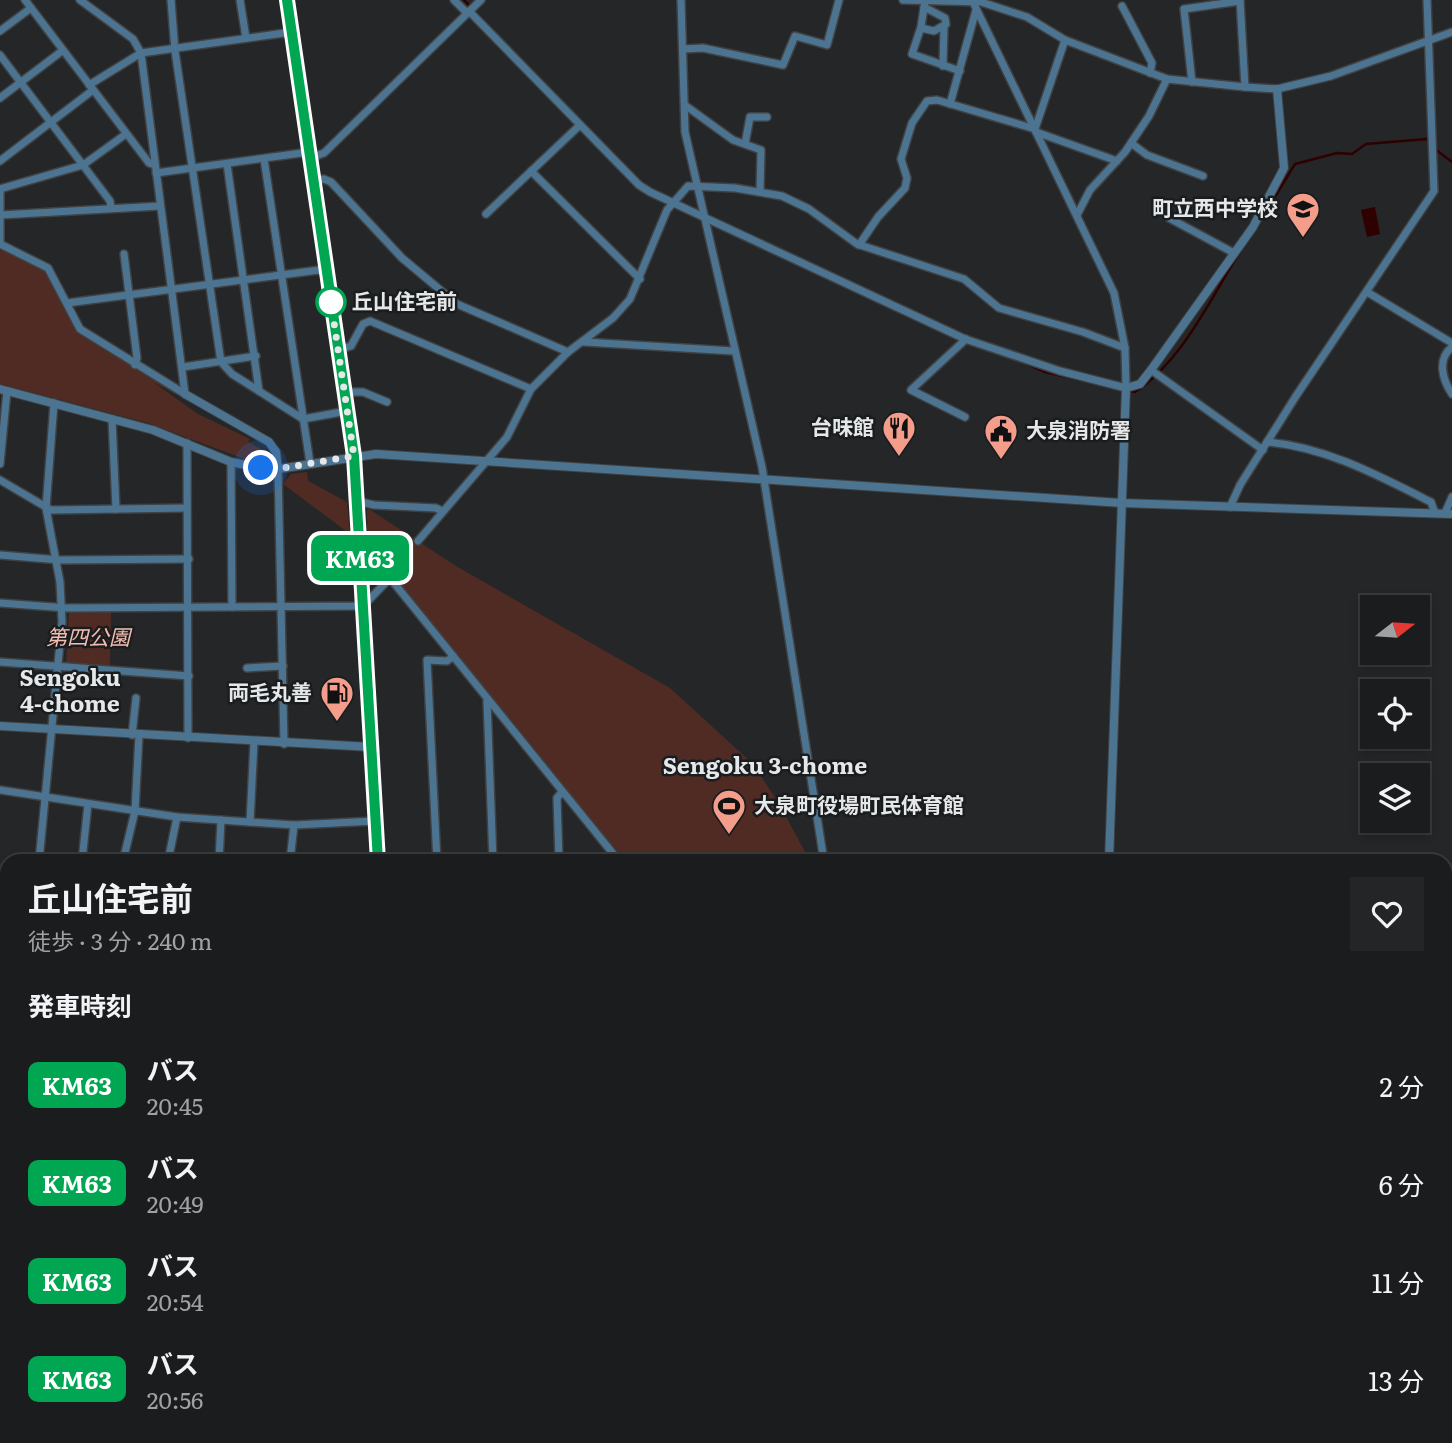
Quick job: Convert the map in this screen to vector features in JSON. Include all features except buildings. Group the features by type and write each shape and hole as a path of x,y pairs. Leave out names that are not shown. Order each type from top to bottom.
{"main road":[{"path":"287,0 354,456 377,854"}],"street":[{"path":"25,0 155,169 193,168 324,153 481,0"},
{"path":"80,0 133,39 141,53 185,394"},
{"path":"171,0 175,48 221,362 232,374 303,419 347,411"},
{"path":"240,0 246,38"},
{"path":"454,0 639,185 672,204 966,339 1060,371 1126,388 1140,384 1151,370 1271,198 1284,167 1277,89"},
{"path":"681,0 685,132 764,479 823,854"},
{"path":"683,49 703,48 783,65 796,36 827,45 839,0"},
{"path":"903,0 925,4 977,3 1027,17 1065,40 1167,79 1277,89 1331,76 1452,32"},
{"path":"1192,82 1183,4 1240,0 1245,87"},
{"path":"1230,506 1265,446 1434,191 1426,0"},
{"path":"950,104 977,3"},
{"path":"977,3 1114,293 1125,348 1126,388 1109,854"},
{"path":"925,4 945,18 943,66"},
{"path":"925,4 921,28 912,54 960,71"},
{"path":"1122,6 1152,63 1150,73"},
{"path":"0,31 30,8"},
{"path":"921,28 934,32 944,26"},
{"path":"0,161 91,88 141,53 292,32"},
{"path":"1036,130 1065,40"},
{"path":"0,98 62,51"},
{"path":"0,55 110,201 111,208"},
{"path":"1077,215 1090,190 1117,161 1149,116 1167,79"},
{"path":"859,245 878,217 905,188 907,178 901,159 919,109 927,101 950,104 1036,130 1117,161"},
{"path":"685,106 733,140 761,150 760,192"},
{"path":"745,144 750,117 767,117"},
{"path":"486,214 580,125"},
{"path":"126,134 83,165 0,190 0,243 48,268 80,329 135,365 269,442 276,452 284,744"},
{"path":"1131,143 1147,155 1203,176"},
{"path":"264,159 310,464"},
{"path":"228,164 260,391"},
{"path":"531,171 640,279"},
{"path":"314,180 324,179 331,183 402,258 457,304 568,352"},
{"path":"418,541 507,437 531,389 568,352 584,342 622,309 640,279 662,220 688,186 782,196 809,209 859,245 964,279 999,308 1083,331 1125,348"},
{"path":"1,215 160,206"},
{"path":"1169,218 1234,253"},
{"path":"124,254 137,358 135,365"},
{"path":"67,303 172,292 327,269"},
{"path":"1367,292 1452,345 1444,353 1441,365 1452,394"},
{"path":"338,350 351,346 363,324 370,321 531,389"},
{"path":"965,417 911,390 966,339"},
{"path":"584,342 733,351"},
{"path":"183,368 256,356"},
{"path":"1151,370 1265,446 1312,450 1380,476 1431,502 1434,513"},
{"path":"0,464 3,390 112,419 187,443 231,462 278,469 376,454 1122,503 1448,514 1452,497"},
{"path":"345,392 363,392 387,402"},
{"path":"40,854 59,667 62,608 46,508 54,403"},
{"path":"112,419 116,509"},
{"path":"187,443 190,607 188,738"},
{"path":"231,462 232,607"},
{"path":"0,480 46,508 187,508"},
{"path":"357,502 436,508 442,511"},
{"path":"360,552 370,555 390,578 451,658 613,854"},
{"path":"0,555 55,560 189,559"},
{"path":"0,603 62,608 363,606 390,578"},
{"path":"437,854 428,660 447,661 451,658"},
{"path":"0,662 189,676"},
{"path":"247,668 283,666"},
{"path":"125,854 135,811 136,698"},
{"path":"486,700 493,854"},
{"path":"0,726 371,747"},
{"path":"250,822 254,742"},
{"path":"0,790 177,817 293,825 375,821"},
{"path":"559,854 557,798 562,792"},
{"path":"83,854 88,804"},
{"path":"169,854 177,817"},
{"path":"219,854 221,820"},
{"path":"291,854 293,825"}],"green space":[{"path":"0,250 16,254 44,269 79,332 181,397 153,382 198,414 250,439 248,442 265,451 265,458 260,459 253,453 247,460 148,423 0,384"},
{"path":"307,472 308,481 347,502 350,534 283,484 291,474"},
{"path":"367,510 456,566 670,688 751,762 777,800 806,854 620,854 459,664 367,548"},
{"name":"第四公園","path":"111,611 110,666 66,664 69,612"}],"shaded area":[{"path":"1375,207 1380,234 1367,237 1361,210"}],"waterway":[{"path":"464,0 515,54"},
{"path":"1262,218 1295,164 1337,153 1352,154 1366,144 1429,141"},
{"path":"1435,149 1452,162"},
{"path":"1021,361 1045,372 1135,392 1152,379 1182,346 1241,250"}],"bus line":[{"name":"KM63","path":"287,0 354,456 378,854"}],"place":[{"name":"町立西中学校","path":"1303,239"},
{"name":"丘山住宅前","path":"331,302"},
{"name":"台味館","path":"899,458"},
{"name":"大泉消防署","path":"1001,461"},
{"name":"両毛丸善","path":"337,723"},
{"name":"大泉町役場町民体育館","path":"729,836"}],"district":[{"name":"Sengoku 4-chome","path":"70,691"},
{"name":"Sengoku 3-chome","path":"765,766"}],"route":[{"path":"261,468 278,469 354,456 330,296 331,302"}]}
